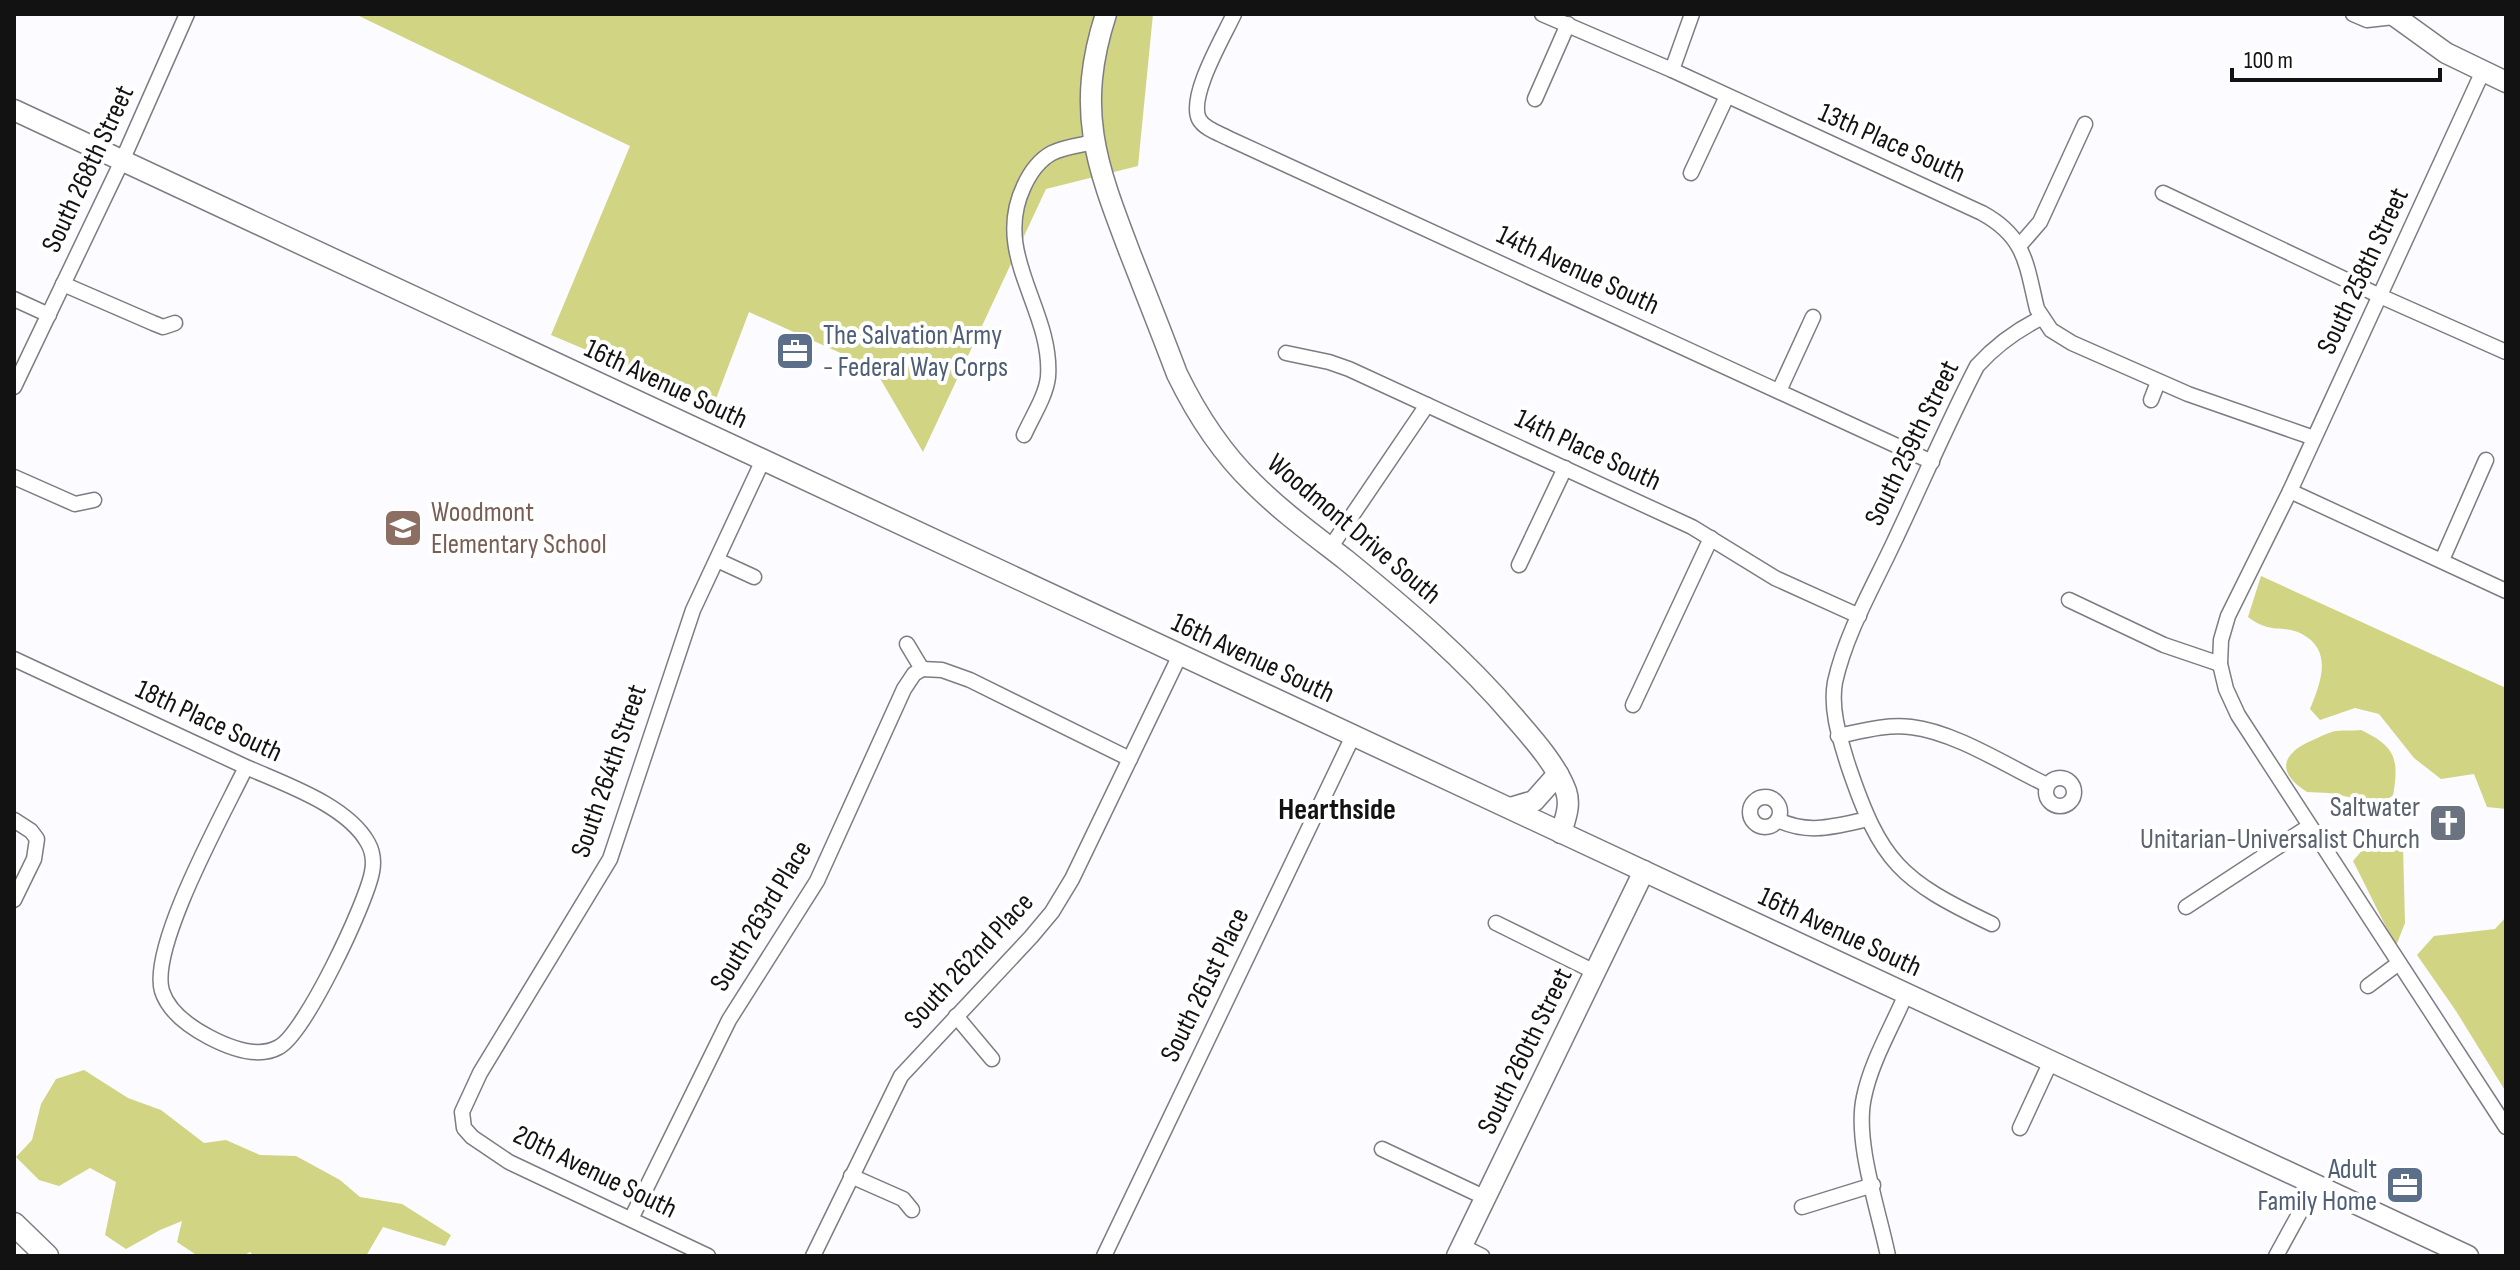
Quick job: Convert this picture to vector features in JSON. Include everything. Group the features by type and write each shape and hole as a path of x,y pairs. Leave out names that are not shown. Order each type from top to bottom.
{"main road":[{"name":"Woodmont Drive South","path":"1106,14 1090,91 1094,142 1103,183 1171,360 1202,422 1220,448 1250,481 1290,518 1460,656 1524,729 1558,774 1568,800 1561,833"},
{"path":"2393,15 2446,53 2506,82"},
{"name":"16th Avenue South","path":"14,110 2468,1256"},
{"path":"1510,808 1534,801 1558,774"},
{"name":"South 260th Street","path":"1459,1251 1644,871"},
{"path":"14,1224 47,1256"}],"street":[{"name":"South 268th Street","path":"14,387 122,161 187,14"},
{"name":"14th Avenue South","path":"1234,14 1199,92 1197,109 1204,124 1230,139 1932,462"},
{"name":"13th Place South","path":"1542,14 1672,70 1974,209 2001,225 2020,245"},
{"path":"1672,70 1692,14"},
{"path":"2353,14 2367,20 2393,15"},
{"path":"1535,99 1568,24"},
{"name":"South 258th Street","path":"2290,491 2483,71"},
{"path":"1691,173 1727,96"},
{"path":"2085,124 2040,222 2020,245 2041,318 2057,334 2072,343 2158,382 2314,438"},
{"path":"1024,435 1048,380 1047,357 1038,316 1015,253 1013,219 1020,195 1034,169 1052,153 1094,142"},
{"path":"2163,193 2506,352"},
{"path":"63,284 163,327 175,323"},
{"path":"14,299 49,315"},
{"path":"1779,391 1813,317"},
{"name":"South 259th Street","path":"1992,924 1933,895 1907,875 1886,852 1868,819 1838,736 1835,684 1859,616 1977,366 1994,347 2018,329 2041,318"},
{"name":"14th Place South","path":"1286,353 1329,362 1565,468 1711,538 1775,578 1859,616"},
{"path":"2151,400 2158,382"},
{"path":"1330,548 1427,405"},
{"name":"South 264th Street","path":"464,1128 462,1112 470,1091 610,859 693,610 763,460"},
{"path":"2442,560 2486,460"},
{"path":"1519,565 1565,468"},
{"path":"14,477 75,504 94,500"},
{"path":"2506,591 2290,491 2228,616 2221,640 2220,664 2226,689 2238,715 2506,1127"},
{"path":"1633,705 1711,538"},
{"path":"717,560 754,577"},
{"path":"2069,600 2164,645 2220,664"},
{"path":"907,644 922,669 942,670 970,680 1130,759"},
{"name":"South 262nd Place","path":"813,1256 901,1076 1052,912 1072,879 1180,655"},
{"name":"18th Place South","path":"14,659 246,767 333,810 353,825 370,846 373,870 363,899 309,1010 289,1039 276,1049 247,1051 211,1038 181,1018 163,995 161,967 166,942 246,767"},
{"name":"South 263rd Place","path":"631,1219 729,1020 817,881 904,689 914,674 922,669"},
{"path":"1838,736 1896,726 1925,730 2047,785"},
{"name":"South 261st Place","path":"1104,1256 1353,736"},
{"path":"1778,820 1808,830 1868,819"},
{"path":"14,820 37,839 34,859 14,900"},
{"path":"2186,907 2308,827"},
{"path":"1496,923 1595,972"},
{"path":"2368,986 2399,963"},
{"path":"1888,1256 1862,1132 1863,1101 1872,1072 1906,994"},
{"path":"956,1016 992,1059"},
{"path":"2020,1128 2051,1061"},
{"name":"20th Avenue South","path":"464,1128 509,1162 708,1256"},
{"path":"1382,1149 1486,1198"},
{"path":"851,1176 903,1199 912,1210"},
{"path":"1802,1207 1873,1185"},
{"path":"2276,1256 2315,1185"},
{"path":"1459,1251 1482,1256"}],"green space":[{"path":"355,14 1153,14 1138,166 1046,189 923,452 874,368 749,312 714,404 551,335 630,146"},
{"path":"2261,576 2506,688 2506,809 2487,807 2474,774 2441,779 2414,758 2379,714 2355,708 2320,720 2310,709 2322,668 2318,649 2302,634 2270,628 2248,617"},
{"path":"2361,730 2382,742 2393,756 2396,773 2393,796 2378,803 2307,792 2290,777 2286,763 2294,751 2303,745 2333,732"},
{"path":"2376,834 2381,847 2403,846 2405,923 2396,946 2353,861"},
{"path":"2506,917 2506,1092 2417,955 2434,936 2495,929"},
{"path":"84,1070 128,1098 161,1110 204,1143 226,1140 260,1155 296,1156 340,1180 360,1197 402,1204 451,1235 445,1246 383,1227 366,1256 254,1256 250,1252 243,1256 198,1256 177,1242 182,1221 126,1249 105,1235 116,1182 90,1168 59,1186 39,1180 16,1157 32,1140 41,1104 56,1079"}],"place":[{"name":"The Salvation Army - Federal Way Corps","path":"795,351"},
{"name":"Woodmont Elementary School","path":"403,528"},
{"name":"Saltwater Unitarian-Universalist Church","path":"2448,823"},
{"name":"Adult Family Home","path":"2405,1185"}],"district":[{"name":"Hearthside","path":"1337,810"}]}
